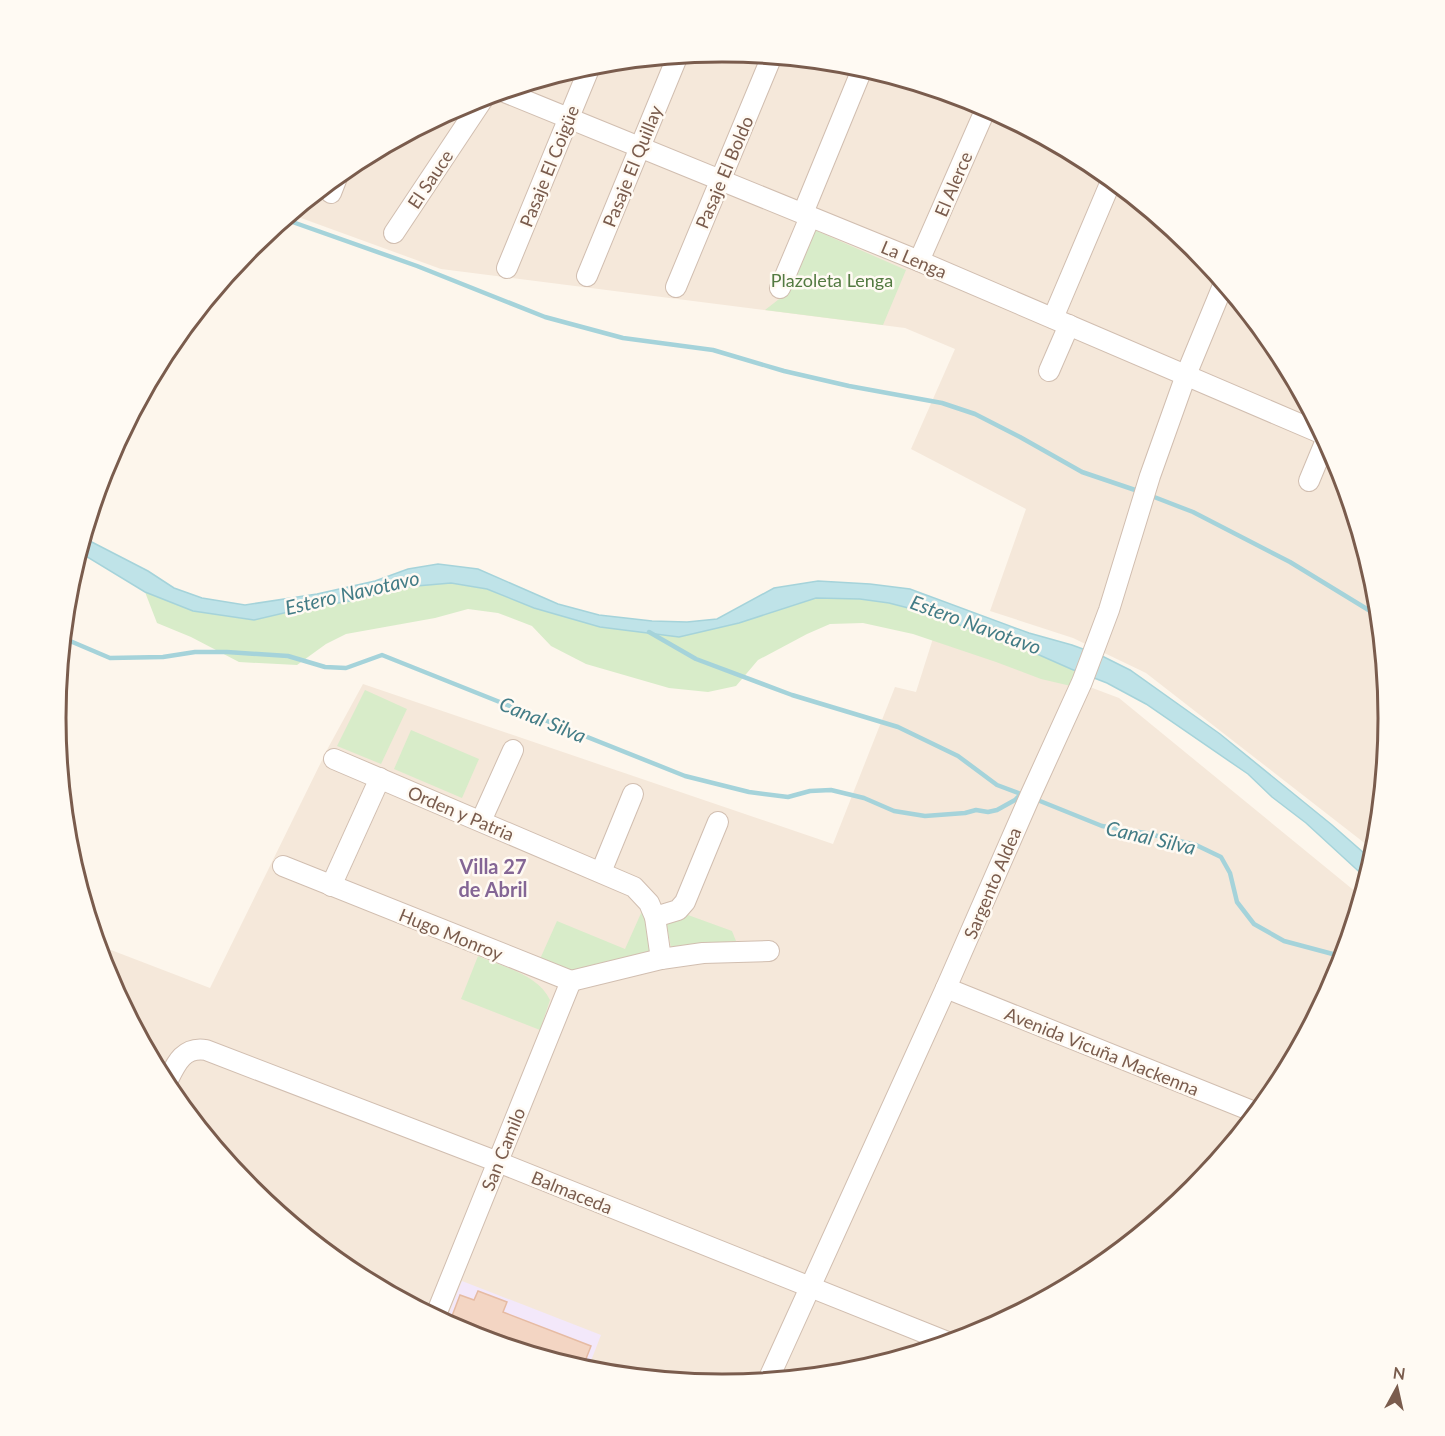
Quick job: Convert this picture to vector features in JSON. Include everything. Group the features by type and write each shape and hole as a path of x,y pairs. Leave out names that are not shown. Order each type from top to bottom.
{"street":[{"name":"Pasaje El Boldo","path":"676,287 769,63"},
{"name":"Pasaje El Quillay","path":"587,276 675,64"},
{"name":"Pasaje El Coigüe","path":"507,268 586,76"},
{"path":"780,288 860,76"},
{"name":"La Lenga","path":"515,95 568,119 920,261 1311,429"},
{"name":"El Sauce","path":"394,233 476,109"},
{"name":"El Alerce","path":"920,261 983,115"},
{"path":"1049,371 1061,321 1109,188"},
{"name":"Sargento Aldea","path":"771,1372 946,988 1021,815 1083,682 1098,645 1148,483 1186,375 1221,291"},
{"path":"1309,481 1322,451"},
{"path":"481,821 513,750"},
{"name":"Orden y Patria","path":"334,759 634,886 650,903 655,917 661,959"},
{"path":"331,886 380,778"},
{"path":"601,872 633,794"},
{"path":"655,917 678,909 685,902 718,822"},
{"name":"Hugo Monroy","path":"283,866 571,981"},
{"path":"571,981 661,959 703,953 769,951"},
{"name":"San Camilo","path":"438,1310 571,981"},
{"name":"Avenida Vicuña Mackenna","path":"946,988 1249,1110"},
{"name":"Balmaceda","path":"171,1074 181,1057 192,1050 206,1050 498,1162 939,1338"}],"shaded area":[{"path":"722,62 808,67 851,74 934,96 974,111 1051,149 1122,197 1155,224 1216,285 1268,353 1291,390 1329,467 1357,548 1373,632 1378,675 1378,761 1366,844 1146,673 1073,638 990,611 1026,509 911,449 955,349 905,328 441,269 298,217 358,172 432,129 511,96 594,74 637,67"},
{"path":"936,629 1119,698 1356,892 1329,969 1291,1046 1243,1118 1187,1182 1122,1239 1051,1287 974,1325 934,1340 851,1362 808,1369 765,1373 680,1373 594,1362 553,1352 511,1340 432,1307 394,1287 323,1239 290,1212 229,1151 177,1083 154,1046 134,1008 109,949 210,988 328,748 363,684 833,844 895,687 916,692"},
{"path":"462,1281 601,1335 591,1361 511,1340 448,1315"}],"green space":[{"name":"Plazoleta Lenga","path":"810,228 906,270 883,325 765,310 783,296"},
{"path":"451,583 487,589 534,608 679,637 816,598 860,599 889,603 924,612 1028,650 1080,673 1071,686 1041,679 913,634 863,623 830,624 758,660 736,686 708,692 669,688 586,664 551,646 532,626 498,613 468,609 435,618 346,634 326,644 297,665 239,662 191,637 157,623 145,592 193,611 254,620 356,600 405,587"},
{"path":"365,690 407,709 381,764 337,746"},
{"path":"411,730 479,759 462,798 394,769"},
{"path":"642,911 646,919 652,952 578,971 540,959 557,921 625,949"},
{"path":"688,915 732,931 736,941 671,948 666,921"},
{"path":"478,956 519,972 544,991 550,1000 540,1030 461,999"}],"water":[{"name":"Estero Navotavo","path":"90,541 148,571 174,588 202,598 245,605 317,594 375,581 408,569 438,564 478,569 558,604 599,615 652,621 687,622 717,619 774,588 818,581 910,589 1029,633 1102,656 1130,670 1220,734 1364,853 1360,873 1248,774 1146,704 1107,683 1028,650 924,612 889,603 860,599 816,598 739,623 679,637 600,627 534,608 487,589 451,583 405,587 356,600 254,620 193,611 145,592 86,556"}],"building":[{"path":"478,1291 507,1302 503,1312 591,1346 586,1360 511,1340 452,1316 460,1295 474,1300"}],"waterway":[{"path":"292,222 417,266 545,317 623,338 713,350 784,371 942,403 975,414 1082,472 1141,492"},
{"path":"1149,495 1193,512 1290,562 1369,611"},
{"name":"Canal Silva","path":"649,632 696,659 792,695 898,727 958,756 997,785 1021,794"},
{"name":"Canal Silva","path":"71,641 110,658 227,652 288,656 325,667 346,668 382,655 685,776 749,792 788,797 810,791 831,790 864,798 894,811 925,816 997,810 1021,794"},
{"name":"Canal Silva","path":"1035,799 1102,826 1196,845 1221,857 1230,873 1237,902 1254,924 1284,941 1334,954"}],"district":[{"name":"Villa 27 de Abril","path":"493,878"}]}
